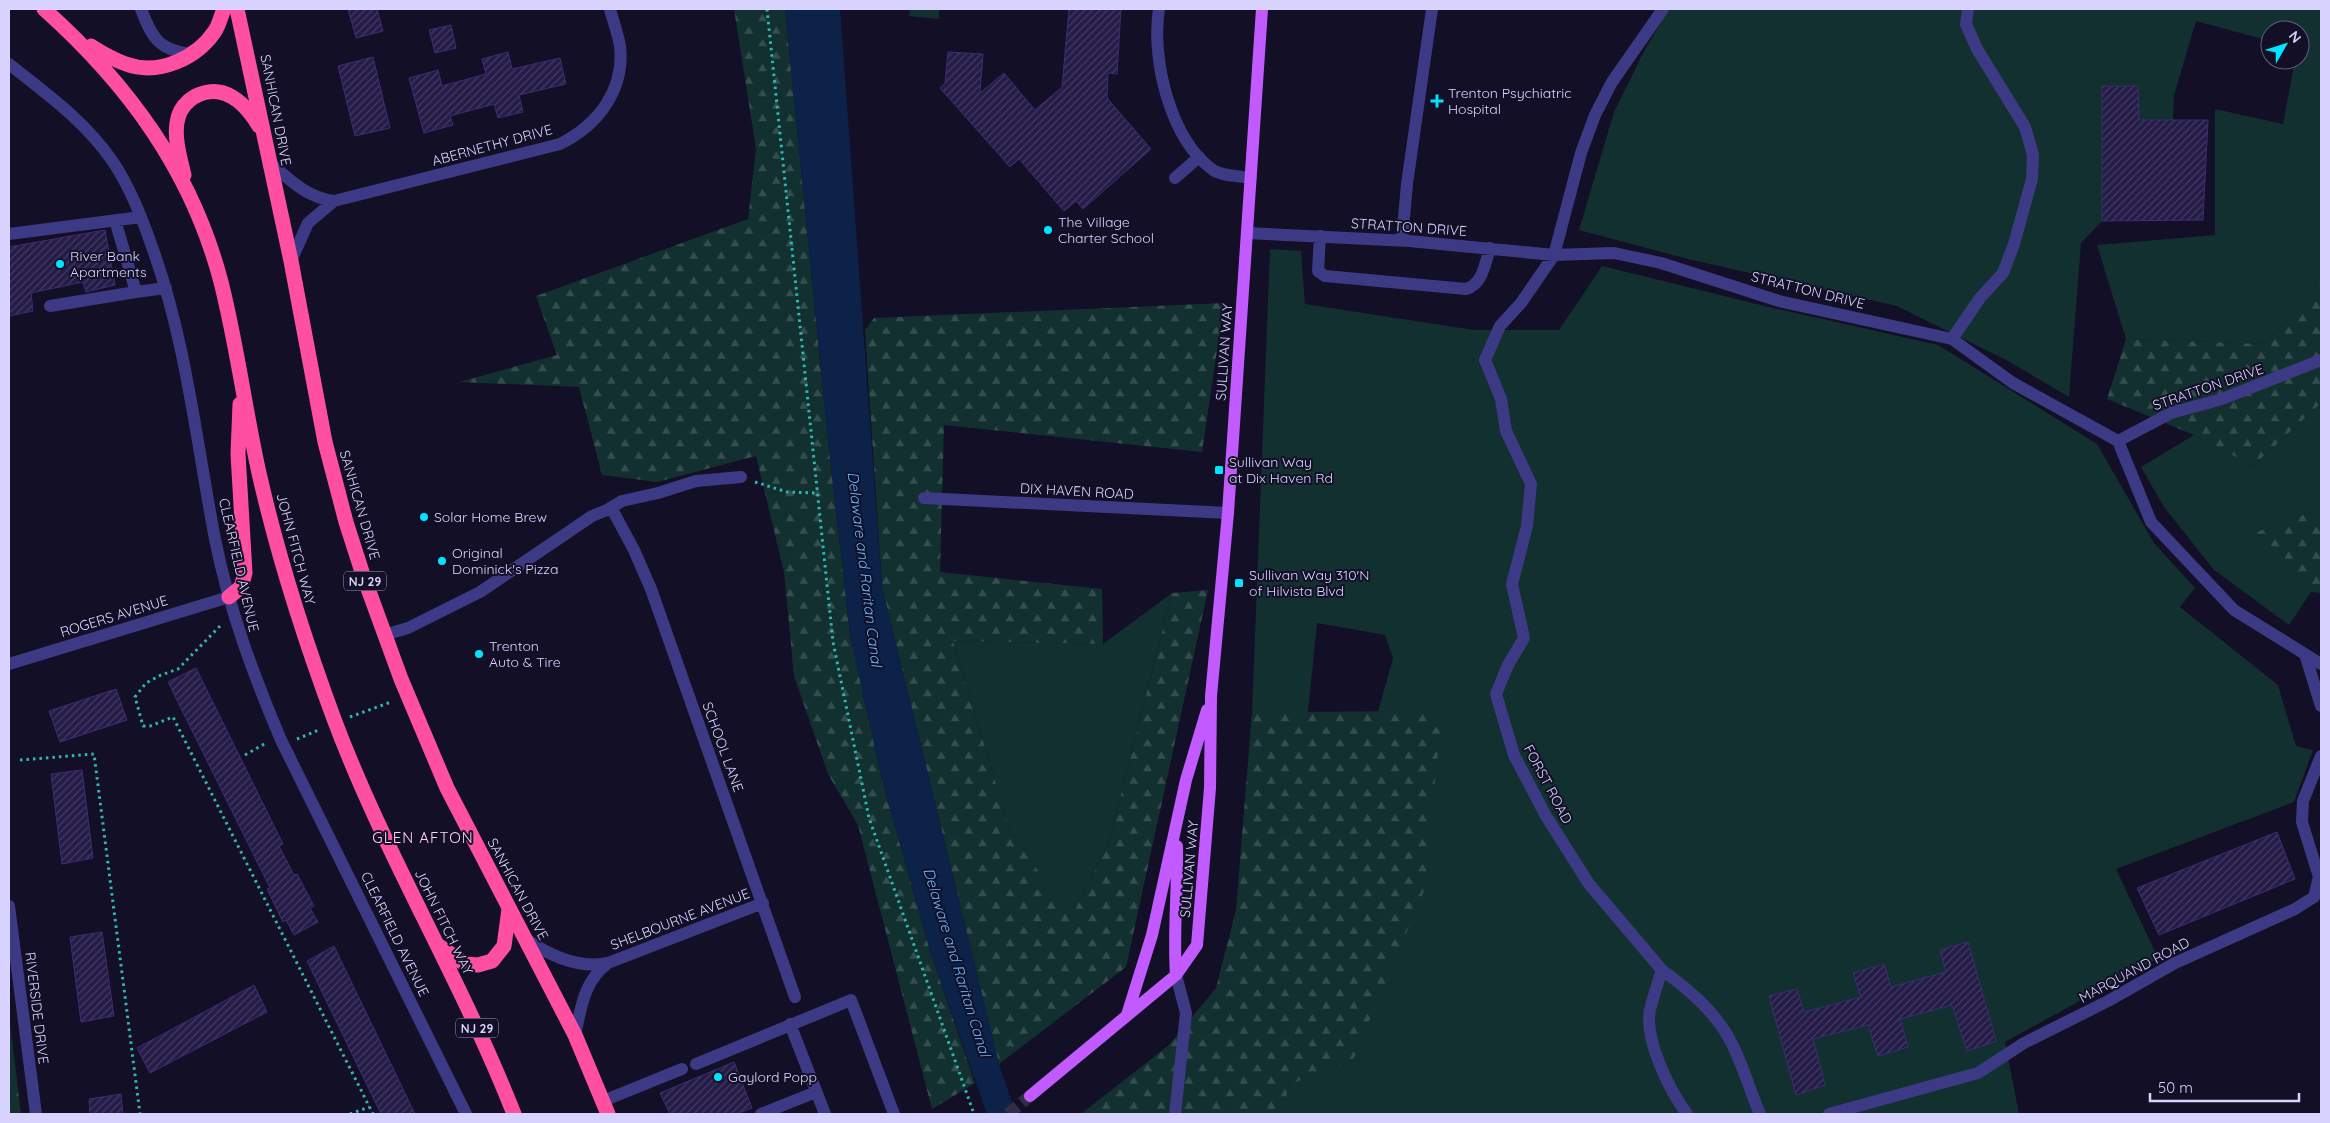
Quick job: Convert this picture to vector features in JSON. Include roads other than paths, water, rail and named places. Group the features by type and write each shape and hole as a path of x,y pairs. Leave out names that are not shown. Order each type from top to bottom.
{"highway":[{"name":"JOHN FITCH WAY","path":"44,9 97,59 137,108 156,134 190,198 209,243 220,280 276,542 298,619 336,722 375,815 486,1046 514,1114"},
{"path":"73,35 105,55 136,67 168,65 193,54 216,29 224,9"},
{"name":"SANHICAN DRIVE","path":"237,9 291,260 325,442 346,522 384,635 447,788 575,1035 606,1108"},
{"path":"190,198 182,167 177,127 181,110 190,99 210,91 231,96 246,106 264,134"},
{"path":"229,597 241,587 245,573 238,454 241,380"},
{"path":"436,943 465,964 478,965 492,961 504,946 510,908"}],"main road":[{"name":"SULLIVAN WAY","path":"1030,1096 1176,975 1197,945 1210,788 1211,696 1228,513 1262,9"},
{"name":"SULLIVAN WAY","path":"1127,1015 1152,935 1186,780 1211,696"},
{"path":"1176,825 1178,884 1174,943 1176,975"}],"street":[{"path":"141,9 155,39 174,51 193,54"},
{"name":"ABERNETHY DRIVE","path":"270,162 292,184 316,198 334,201 560,144 576,136 589,126 604,109 615,89 620,68 620,45 610,9"},
{"path":"1159,9 1159,59 1167,100 1182,130 1199,157 1215,172 1251,178"},
{"path":"1402,240 1407,184 1432,9"},
{"name":"FORST ROAD","path":"1663,9 1612,82 1595,115 1581,153 1554,255 1521,303 1500,326 1486,360 1501,399 1506,431 1532,484 1527,526 1512,584 1524,638 1508,665 1496,694 1514,755 1546,816 1590,884 1662,970 1685,987 1716,1019 1731,1042 1760,1114"},
{"path":"1952,339 1980,298 2003,273 2014,244 2032,179 2033,155 2024,127 1977,49 1966,24 1968,9"},
{"name":"CLEARFIELD AVENUE","path":"9,64 51,96 92,135 113,162 127,186 141,217 178,328 216,541 229,597 254,677 281,740 466,1114"},
{"path":"1175,178 1199,157"},
{"name":"ABERNETHY DRIVE","path":"291,260 308,223 334,201"},
{"path":"9,234 141,217"},
{"path":"115,220 136,292"},
{"name":"STRATTON DRIVE","path":"1247,234 1402,240 1554,255 1614,253 1642,259 1779,301 1952,339 2013,383 2118,441 2171,413 2222,399 2321,360"},
{"path":"1320,236 1317,265 1318,271 1324,276 1466,289 1472,287 1481,277 1490,248"},
{"path":"50,306 166,288"},
{"path":"2118,441 2152,522 2234,610 2321,664"},
{"path":"384,635 408,628 480,592 571,529 592,516 610,511 622,501 658,493 696,481 742,478"},
{"name":"DIX HAVEN ROAD","path":"924,498 1228,513"},
{"name":"SCHOOL LANE","path":"610,511 634,550 651,589 795,997"},
{"name":"ROGERS AVENUE","path":"9,664 229,597"},
{"path":"2305,654 2321,706"},
{"name":"MARQUAND ROAD","path":"1829,1114 1978,1073 2024,1043 2175,963 2295,909 2314,897 2319,878 2302,822 2303,801 2321,756"},
{"name":"SHELBOURNE AVENUE","path":"526,939 556,957 592,966 608,963 763,903"},
{"name":"RIVERSIDE DRIVE","path":"9,906 36,1114"},
{"name":"SHELBOURNE AVENUE","path":"575,1035 587,988 595,973 608,963"},
{"path":"1662,970 1649,1012 1652,1043 1672,1090 1687,1114"},
{"path":"1174,1114 1186,1013 1176,975"},
{"path":"696,1064 851,1000 894,1114"},
{"path":"790,1024 824,1114"},
{"path":"606,1108 682,1069"},
{"path":"761,1114 816,1092"}],"water":[{"name":"Delaware and Raritan Canal","path":"785,9 840,9 882,587 999,1064 1016,1114 987,1114 931,954 882,780 850,634 827,431"}],"tunnel":[{"path":"1008,1114 1030,1096"}],"place":[{"name":"Trenton Psychiatric Hospital","path":"1437,101"},
{"name":"The Village Charter School","path":"1048,230"},
{"name":"River Bank Apartments","path":"60,264"},
{"name":"Sullivan Way at Dix Haven Rd","path":"1219,470"},
{"name":"Solar Home Brew","path":"424,517"},
{"name":"Original Dominick's Pizza","path":"442,561"},
{"name":"Sullivan Way 310'N of Hilvista Blvd","path":"1239,583"},
{"name":"Trenton Auto & Tire","path":"479,654"},
{"name":"Gaylord Popp","path":"718,1077"}],"district":[{"name":"GLEN AFTON","path":"423,837"}]}
